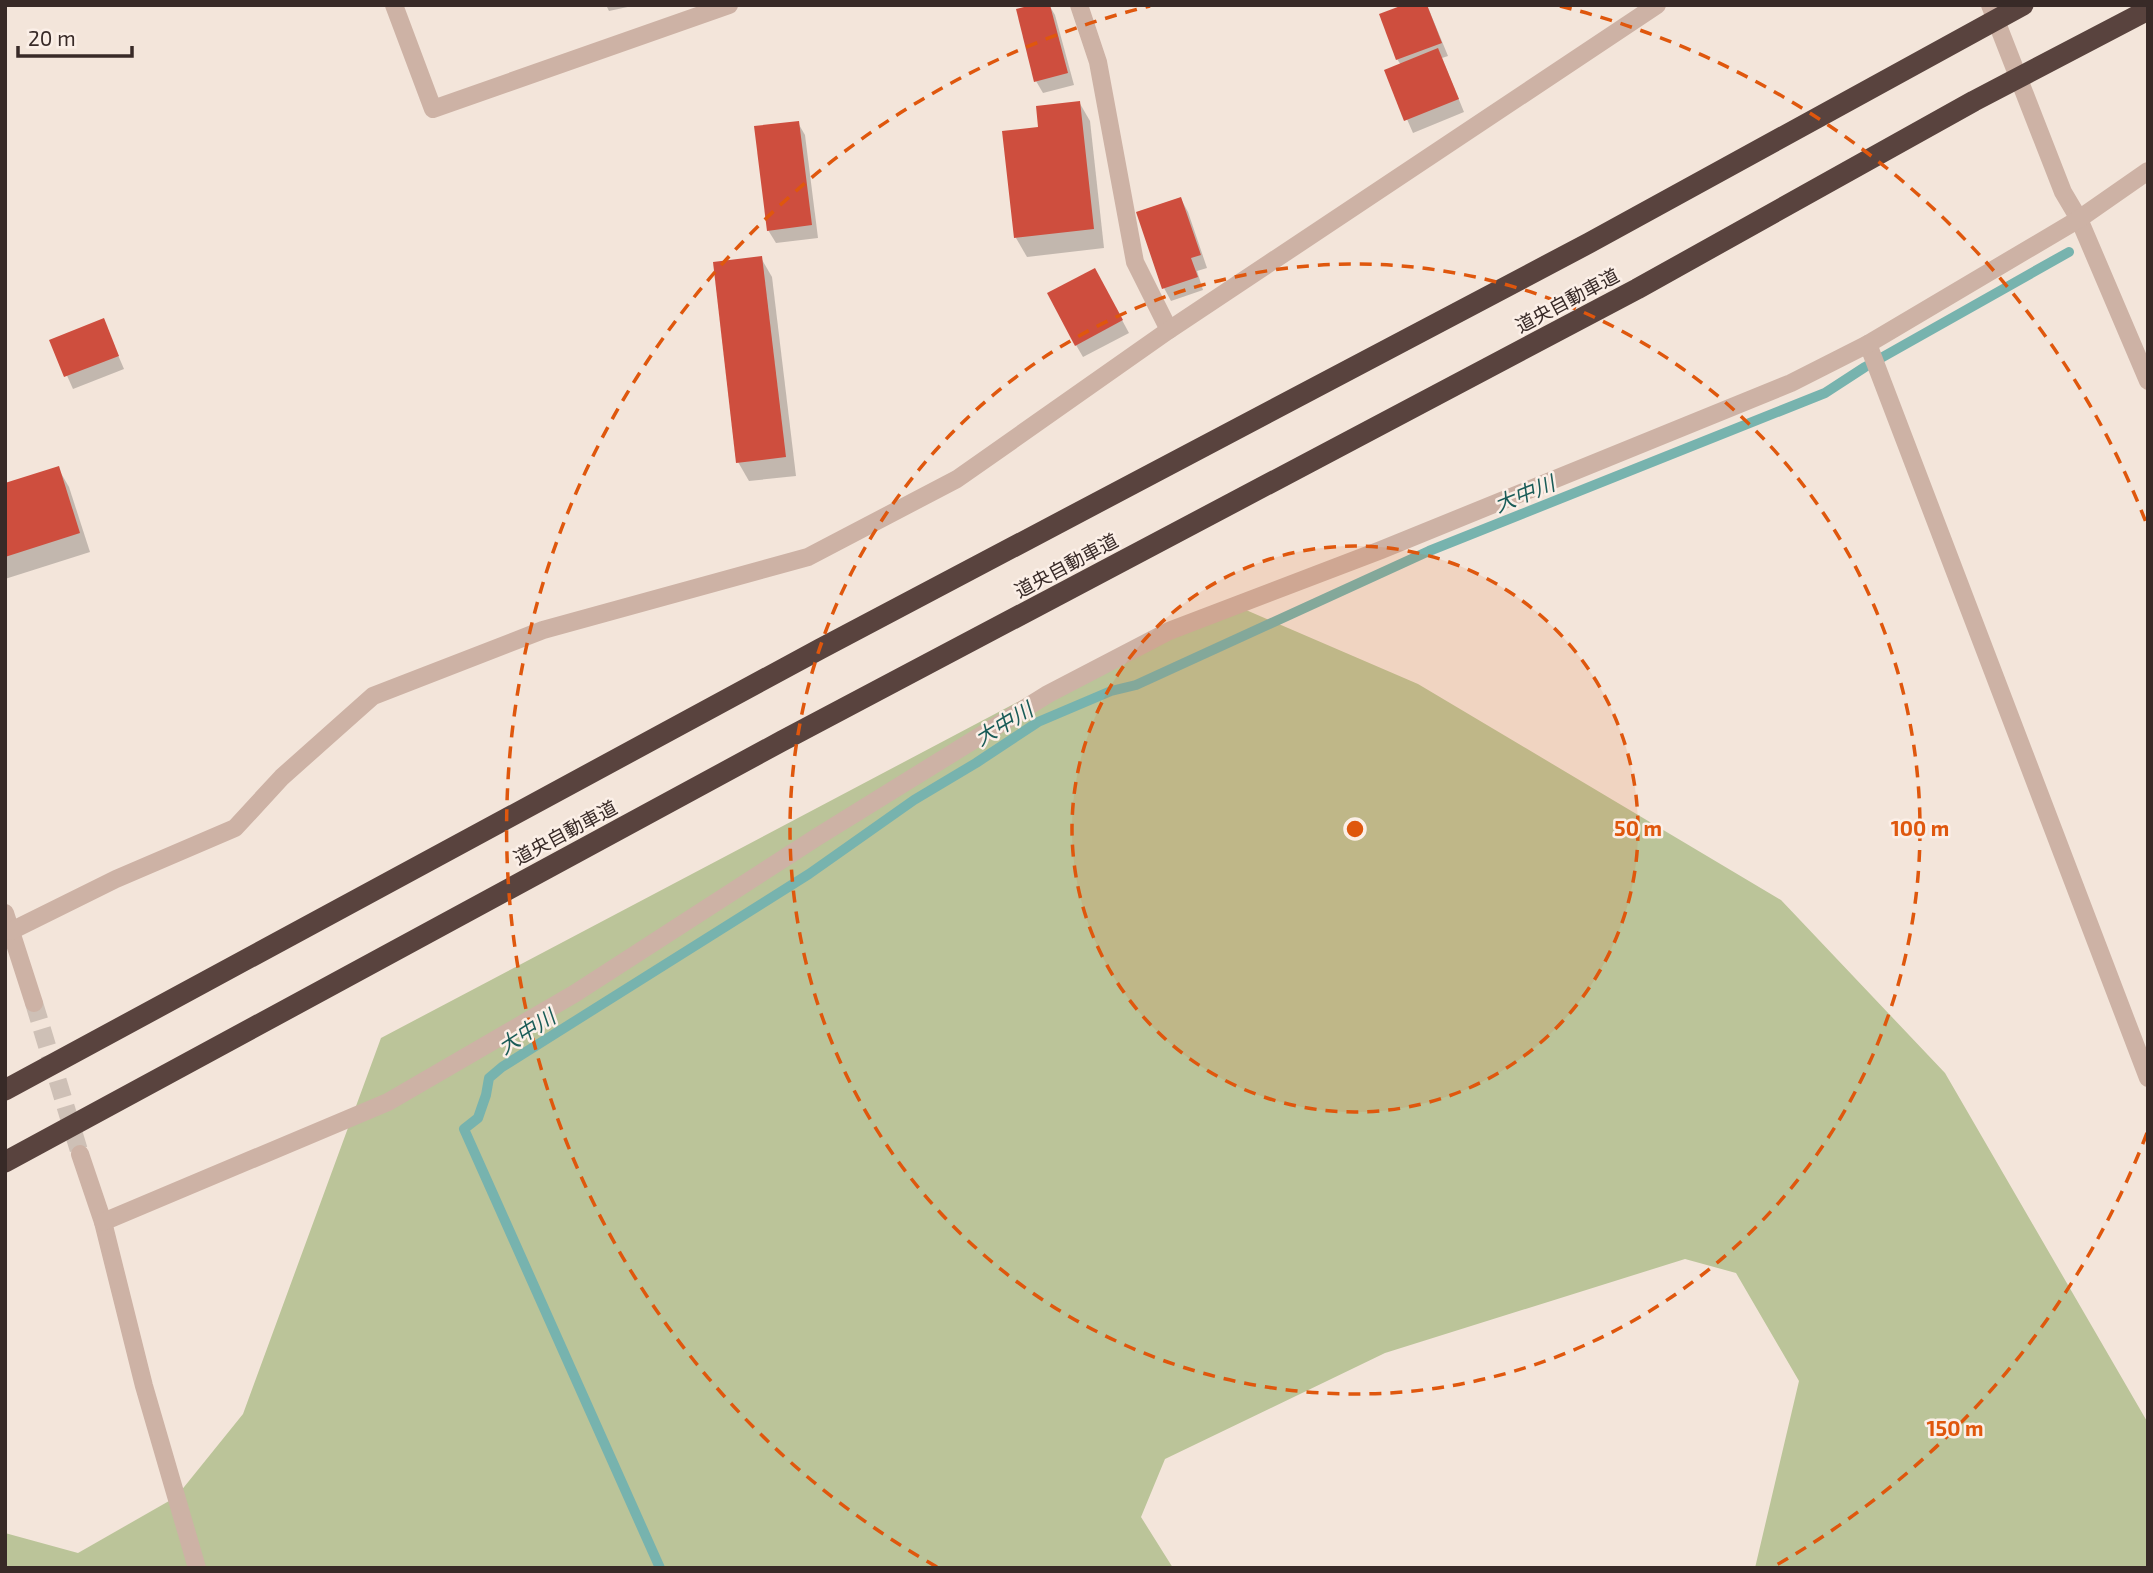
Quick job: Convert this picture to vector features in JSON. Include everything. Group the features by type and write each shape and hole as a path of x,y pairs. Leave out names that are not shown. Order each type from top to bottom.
{"highway":[{"name":"道央自動車道","path":"5,1090 820,649 1589,243 2024,5"},
{"name":"道央自動車道","path":"5,1162 782,741 1637,289 1974,101 2148,10"}],"street":[{"path":"394,5 433,109 729,5"},
{"path":"1079,5 1098,62 1135,262 1168,330"},
{"path":"11,931 116,879 235,828 282,777 373,696 542,630 808,557 957,479 1168,330 1657,5"},
{"path":"1990,5 2063,192 2079,219 2148,381"},
{"path":"103,1222 388,1102 574,993 817,837 1048,694 1168,631 1381,550 1791,383 1868,344 2079,219 2148,171"},
{"path":"1868,344 2148,1078"},
{"path":"5,913 34,1003"},
{"path":"80,1154 103,1222 144,1386 197,1568"}],"green space":[{"path":"1246,610 1418,684 1781,900 1945,1073 2148,1423 2148,1568 1755,1568 1799,1381 1736,1273 1685,1259 1385,1353 1165,1459 1141,1517 1173,1568 5,1568 5,1533 78,1553 176,1497 243,1414 381,1038 1084,667"}],"building":[{"path":"1032,5 1050,5 1068,73 1034,82 1016,9"},
{"path":"1403,5 1427,5 1442,43 1396,60 1379,14"},
{"path":"1438,48 1459,99 1404,121 1384,70"},
{"path":"1080,101 1094,229 1014,238 1002,131 1038,127 1036,106"},
{"path":"799,121 812,225 767,231 754,126"},
{"path":"1181,197 1201,255 1191,258 1198,277 1162,289 1136,212"},
{"path":"762,256 786,457 736,463 713,262"},
{"path":"1095,268 1123,320 1075,346 1047,293"},
{"path":"104,318 119,356 64,377 49,340"},
{"path":"59,466 80,533 5,557 5,483"}],"waterway":[{"name":"大中川","path":"660,1568 464,1129 478,1118 489,1078 502,1067 809,874 914,800 1038,722 1111,691 1136,685 1429,551 1825,393 1865,367 2069,252"}],"tunnel":[{"path":"34,1003 80,1154"}]}
